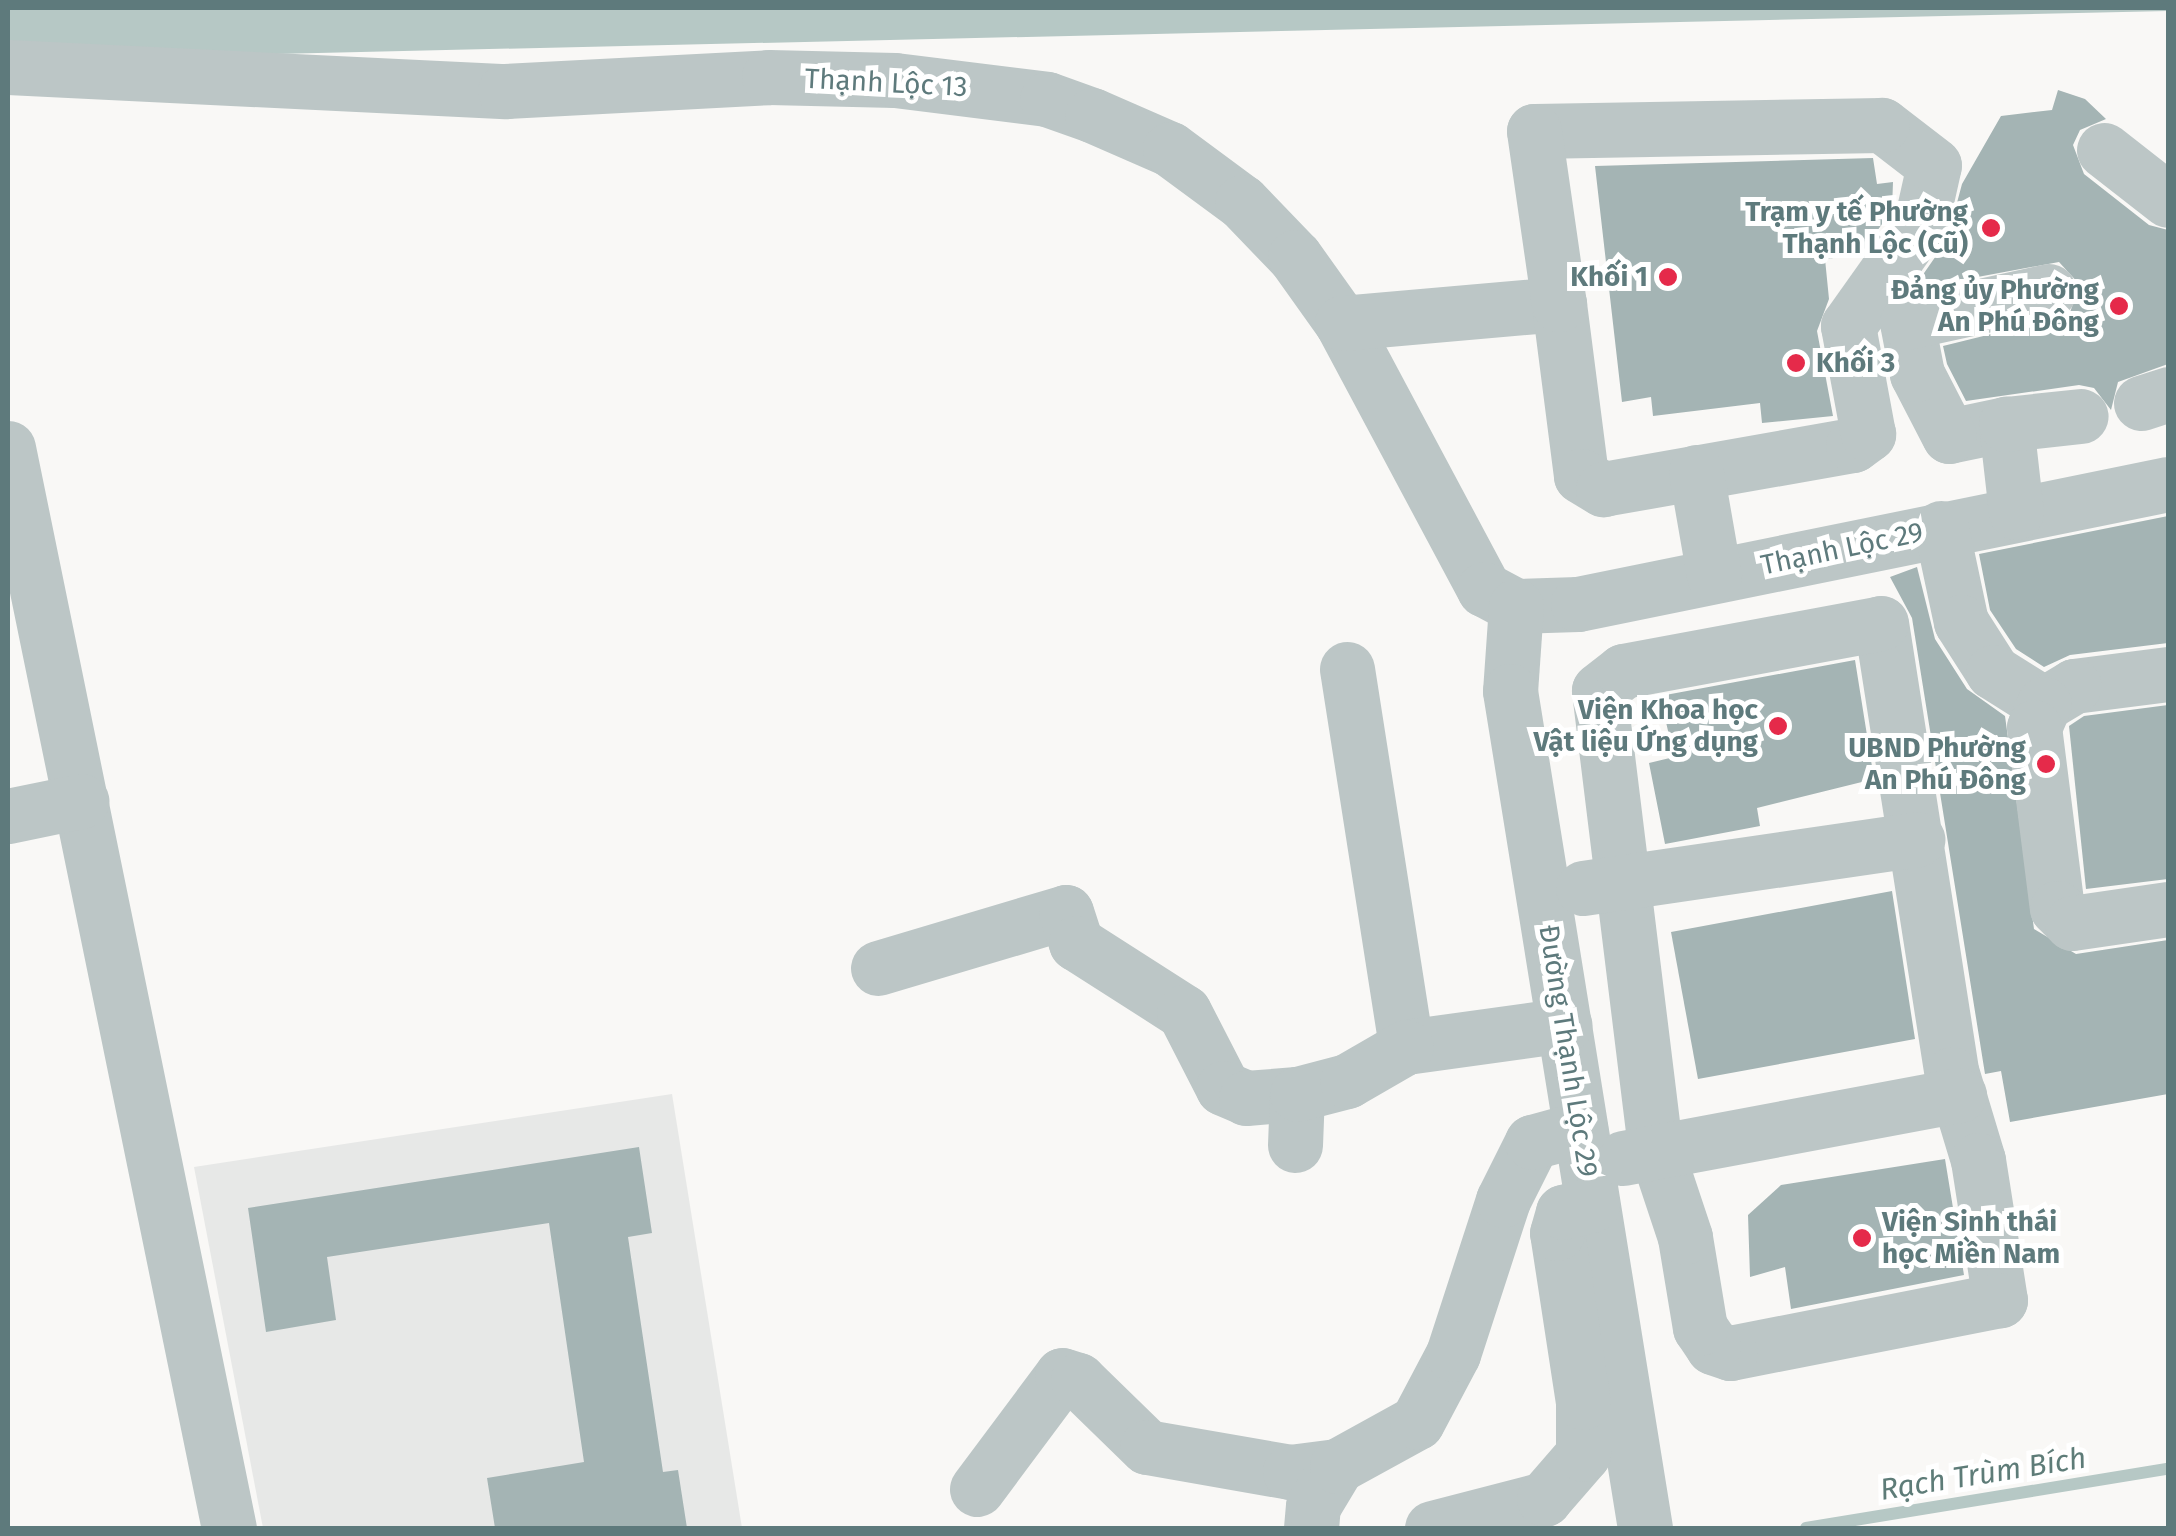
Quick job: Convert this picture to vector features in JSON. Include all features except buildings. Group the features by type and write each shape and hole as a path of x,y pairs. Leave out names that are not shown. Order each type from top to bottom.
{"street":[{"name":"Thạnh Lộc 13","path":"8,66 505,91 770,77 895,80 1047,99 1170,149 1242,202 1342,323 1459,549 1484,589 1516,606"},
{"path":"1882,125 1934,165 1922,223 1848,326 1868,434 1853,446 1604,489 1581,476 1560,304 1534,131 1882,125"},
{"path":"2104,150 2168,200"},
{"path":"2049,291 1907,322 1917,374 1949,436 2006,424 2081,416"},
{"path":"1342,323 1560,304"},
{"path":"2006,424 2016,512"},
{"path":"8,448 229,1528"},
{"path":"1696,472 1748,649"},
{"name":"Thạnh Lộc 29","path":"1516,606 1552,609 2168,484"},
{"path":"1942,528 1961,622 1993,672 2044,704"},
{"name":"Đường Thạnh Lộc 29","path":"1516,606 1510,691 1642,1512"},
{"path":"1882,624 1959,1096 1978,1160 2000,1300 1730,1354 1712,1347 1700,1328 1685,1237 1655,1147 1599,690 1623,670 1748,649 1882,624"},
{"path":"1347,670 1406,1047"},
{"path":"2168,674 2074,686 2044,704 2034,727 2057,908 2072,923 2168,909"},
{"path":"8,816 81,801"},
{"path":"1542,890 1622,886 1916,839"},
{"path":"878,968 1066,912 1076,943 1184,1012 1222,1088 1296,1120 1347,1080 1406,1047 1564,1025"},
{"path":"977,1489 1062,1374 1078,1380 1146,1447 1290,1472 1337,1466 1417,1422 1453,1354 1503,1200 1532,1142 1586,1167 1655,1147 1959,1096"},
{"path":"1432,1528 1544,1499 1582,1454 1583,1402 1557,1233 1586,1167"},
{"path":"1312,1528 1313,1506 1337,1466"}],"shaded area":[{"path":"8,8 2168,8 2168,11 8,60"},
{"path":"672,1094 742,1528 263,1528 194,1167"}],"waterway":[{"name":"Rạch Trùm Bích","path":"1806,1528 2168,1469"}],"place":[{"name":"Trạm y tế Phường Thạnh Lộc (Cũ)","path":"1991,228"},
{"name":"Khối 1","path":"1668,277"},
{"name":"Đảng ủy Phường An Phú Đông","path":"2119,306"},
{"name":"Khối 3","path":"1796,363"},
{"name":"Viện Khoa học Vật liệu Ứng dụng","path":"1778,726"},
{"name":"UBND Phường An Phú Đông","path":"2046,764"},
{"name":"Viện Sinh thái học Miền Nam","path":"1862,1238"}]}
